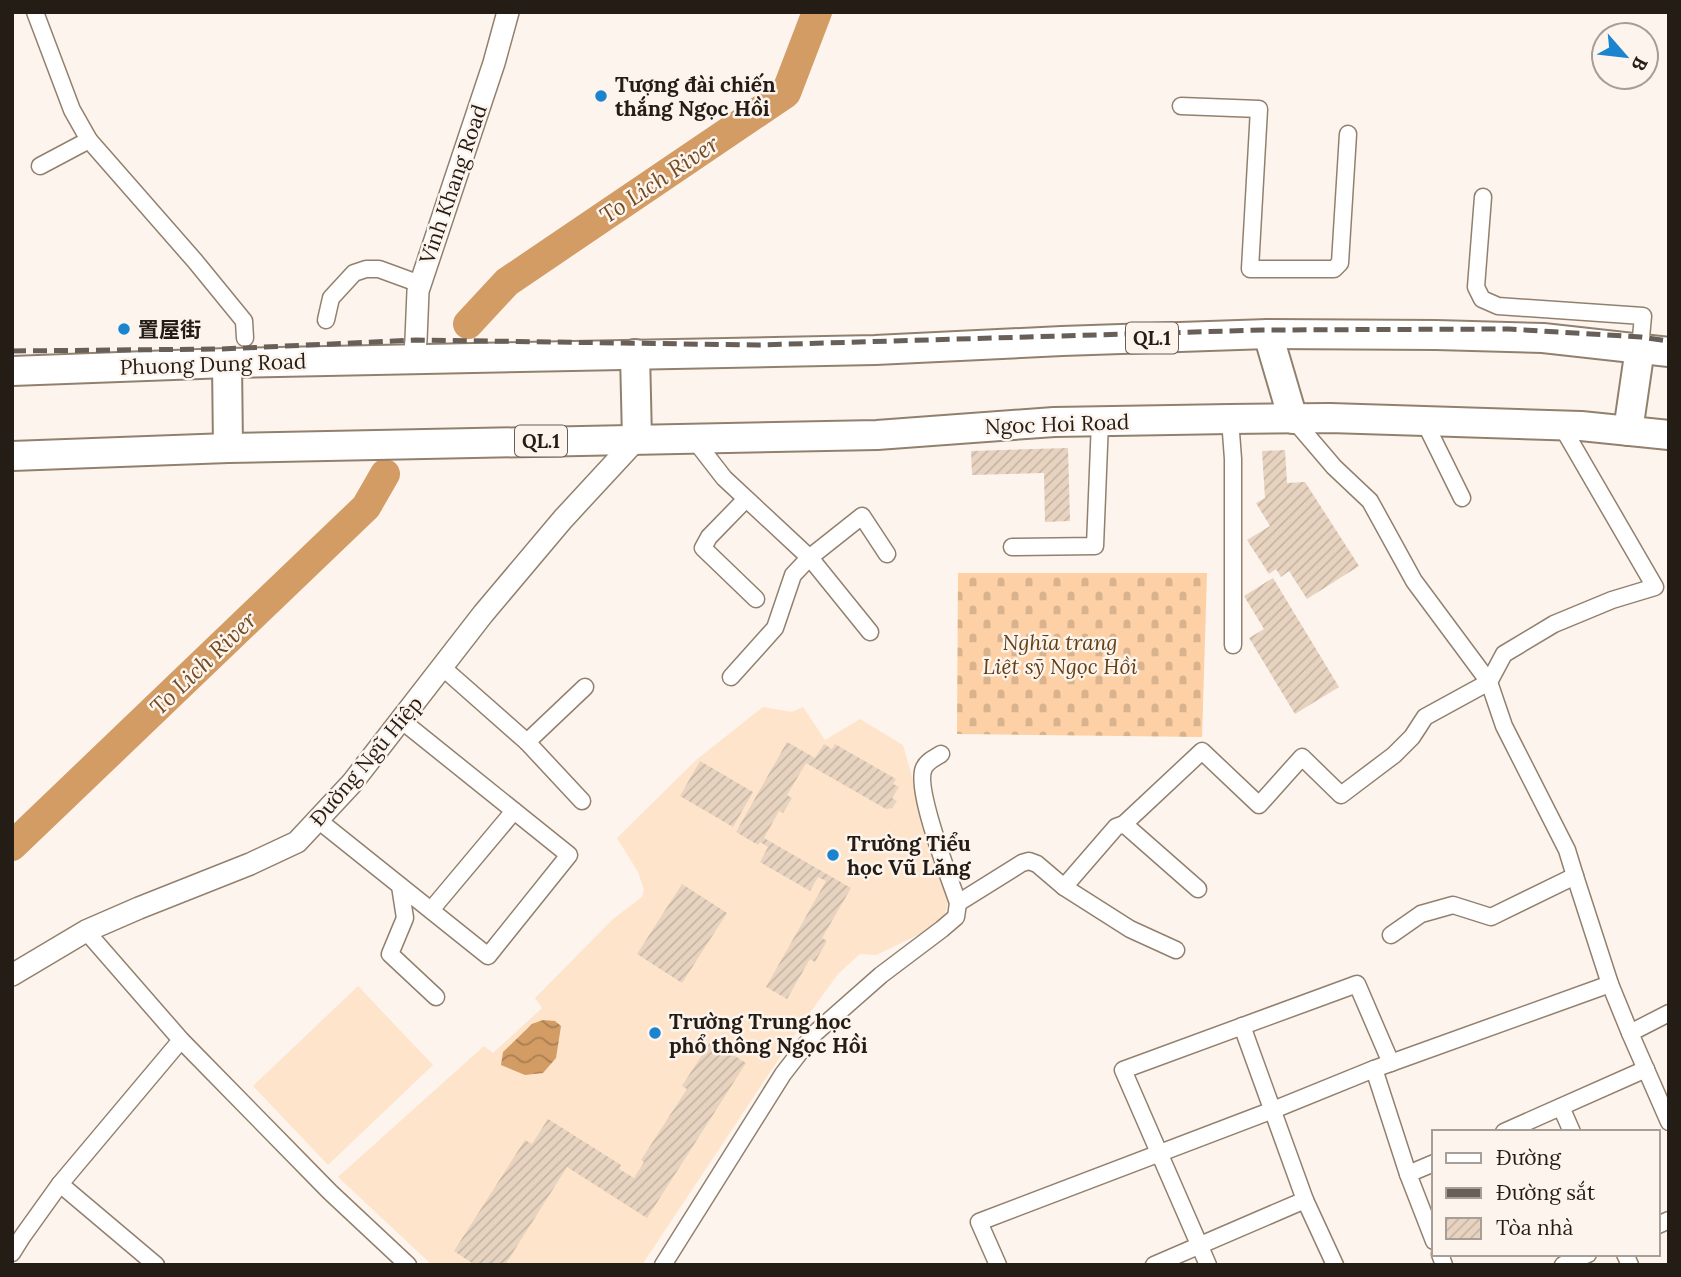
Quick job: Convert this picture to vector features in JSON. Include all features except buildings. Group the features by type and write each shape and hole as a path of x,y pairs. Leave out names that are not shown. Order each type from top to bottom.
{"highway":[{"name":"QL.1","path":"414,359 875,350 1268,334 1543,338 1669,352"},
{"path":"1268,334 1293,419"},
{"path":"1628,431 1640,348"},
{"path":"635,354 637,439"},
{"name":"Phuong Dung Road","path":"12,371 414,359"},
{"path":"227,363 228,448"},
{"name":"Ngoc Hoi Road","path":"228,448 877,435 1054,422 1230,419 1561,425 1669,435"},
{"name":"QL.1","path":"12,456 228,448"}],"street":[{"path":"35,12 72,110 89,140 244,321 245,338"},
{"name":"Vinh Khang Road","path":"414,359 418,291 494,63 508,12"},
{"path":"1181,106 1259,109 1250,269 1334,269 1338,266 1348,134"},
{"path":"40,166 89,140"},
{"path":"1483,197 1476,287 1482,299 1498,306 1643,316 1640,348"},
{"path":"326,320 331,298 354,273 379,269 420,284"},
{"path":"1230,419 1233,459 1233,645"},
{"path":"1293,419 1334,467 1370,501 1414,581 1489,682 1504,726 1567,850 1611,984 1669,1122"},
{"path":"1012,547 1095,546 1100,421"},
{"path":"1424,421 1462,498"},
{"path":"1065,887 1116,827 1124,824 1202,751 1258,804 1301,757 1341,795 1394,755 1412,737 1425,717 1489,682 1504,654 1554,624 1612,600 1662,584 1561,425"},
{"path":"692,438 724,478 809,558 870,632"},
{"name":"Đường Ngũ Hiệp","path":"12,975 86,931 297,842 352,783 483,614 554,530 637,439"},
{"path":"746,499 709,537 703,548 756,599"},
{"path":"731,677 775,628 793,575 809,558 862,516 887,554"},
{"path":"442,667 527,741 582,801"},
{"path":"527,741 585,687"},
{"path":"318,820 488,956 569,855 401,720"},
{"path":"663,1265 783,1074 814,1034 881,975 956,917 958,903 926,805 922,780 923,768 941,754"},
{"path":"430,910 514,811"},
{"path":"1124,824 1198,889"},
{"path":"958,903 1029,860 1130,929 1176,950"},
{"path":"1391,935 1421,914 1453,905 1491,917 1574,876"},
{"path":"400,886 405,918 390,954 436,997"},
{"path":"86,931 181,1040 330,1192 408,1265"},
{"path":"1208,1265 1124,1070 1357,984 1391,1063"},
{"path":"998,1265 979,1222 1374,1069 1611,984"},
{"path":"1630,1032 1669,1013"},
{"path":"1242,1026 1305,1200 1335,1265"},
{"path":"12,1253 17,1232 181,1040"},
{"path":"1374,1069 1408,1174 1432,1236"},
{"path":"1509,1130 1646,1069"},
{"path":"1561,1107 1571,1130"},
{"path":"1408,1174 1432,1164"},
{"path":"60,1184 156,1265"},
{"path":"1154,1265 1305,1200"},
{"path":"1563,1265 1583,1256"}],"shaded area":[{"name":"Trường Trung học phổ thông Ngọc Hồi","path":"763,707 792,712 803,707 825,740 860,719 903,745 948,901 943,923 876,955 860,954 838,974 642,1265 432,1265 338,1177 484,1046 493,1053 542,1008 535,998 613,919 642,897 644,890 638,872 617,838 696,760"},
{"path":"358,986 433,1065 328,1165 253,1086"}],"green space":[{"name":"Nghĩa trang Liệt sỹ Ngọc Hồi","path":"958,573 1207,573 1202,737 957,734"}],"water":[{"path":"543,1020 555,1021 561,1026 556,1058 543,1073 525,1075 501,1065 503,1052 532,1024"}],"waterway":[{"name":"To Lich River","path":"468,324 507,282 786,93 817,12"},
{"name":"To Lich River","path":"12,846 366,507 385,474"}],"railway":[{"path":"12,351 222,349 416,340 757,345 1262,330 1509,329 1669,341"}],"place":[{"name":"Tượng đài chiến thắng Ngọc Hồi","path":"601,96"},
{"name":"置屋街","path":"124,329"},
{"name":"Trường Tiểu học Vũ Lăng","path":"833,855"},
{"name":"Trường Trung học phổ thông Ngọc Hồi","path":"655,1033"}]}
